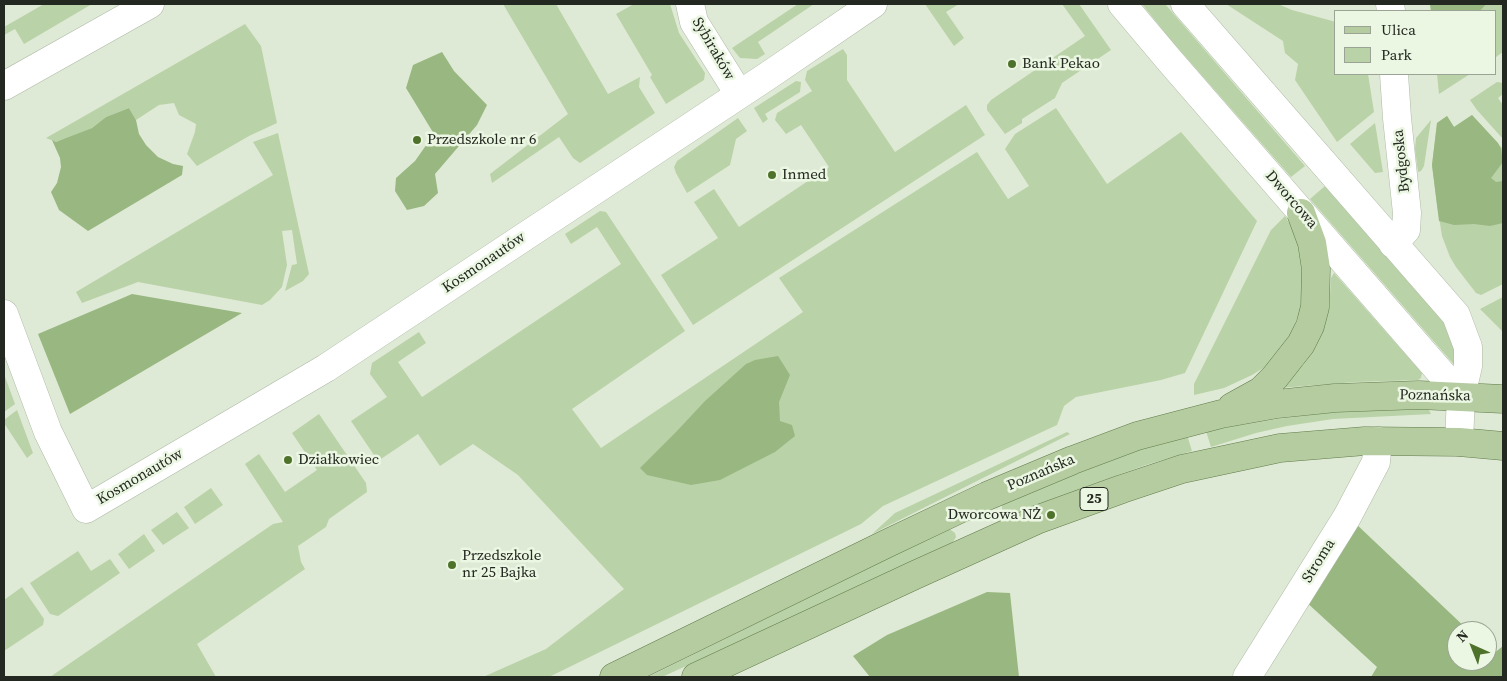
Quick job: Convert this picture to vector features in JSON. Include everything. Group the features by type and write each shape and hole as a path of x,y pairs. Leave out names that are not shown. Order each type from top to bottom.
{"main road":[{"path":"1221,414 1261,391 1301,344 1310,326 1315,307 1316,269 1312,243 1301,212"},
{"name":"Poznańska","path":"614,677 987,496 1137,436 1221,414 1277,404 1335,398 1390,395 1461,396 1503,399"},
{"name":"25","path":"696,677 1039,519 1182,469 1280,448 1378,441 1459,442 1503,446"}],"street":[{"path":"4,86 150,4"},
{"name":"Sybiraków","path":"690,4 694,22 739,94"},
{"name":"Kosmonautów","path":"4,314 48,432 86,509 326,368 873,4"},
{"name":"Dworcowa","path":"1122,4 1170,62 1461,396"},
{"path":"1185,4 1456,315 1468,347 1468,366 1461,396 1459,442"},
{"name":"Bydgoska","path":"1393,244 1406,230 1407,213 1394,75"},
{"name":"Stroma","path":"1247,677 1347,517 1376,462 1378,441"}],"green space":[{"path":"44,4 92,4 24,44 15,29 4,35 4,27"},
{"path":"503,4 556,4 608,94 640,77 639,87 655,113 580,163 573,158 559,137 492,183 490,174 568,114"},
{"path":"634,4 670,4 679,33 705,73 704,80 666,104 650,77 652,75 616,14"},
{"path":"798,4 814,4 758,42 765,54 757,59 740,58 732,48"},
{"path":"925,4 959,4 946,12 964,38 954,46"},
{"path":"1062,4 1079,4 1111,50 1062,83 1055,98 1022,119 1022,123 1005,134 987,110 987,105 991,100 1085,36"},
{"path":"1142,4 1165,4 1305,166 1291,177 1170,39"},
{"path":"1226,4 1278,4 1292,10 1334,21 1334,75 1368,75 1374,112 1337,142 1295,80 1298,64 1285,53 1283,41"},
{"path":"1430,4 1503,4 1503,52 1497,56 1497,10 1431,10"},
{"path":"1430,4 1486,4 1481,10 1431,10"},
{"path":"245,24 261,46 277,123 249,136 197,166 187,154 196,124 179,115 174,103 159,105 136,120 129,108 106,117 92,128 68,138 56,142 46,138"},
{"path":"843,49 847,55 847,80 895,152 966,105 985,135 693,325 661,275 718,238 694,202 714,189 739,227 829,167 801,125 786,134 775,120 777,113 812,91 805,80 807,71"},
{"path":"442,52 454,71 487,105 477,125 435,174 438,193 424,206 407,210 395,191 396,178 415,161 434,134 406,88 413,65"},
{"path":"1437,75 1468,75 1439,94"},
{"path":"796,81 801,82 800,92 765,114 768,119 763,123 754,108"},
{"path":"1497,82 1503,83 1503,94 1498,98 1503,105 1503,139 1470,100"},
{"path":"129,108 136,120 139,134 146,145 158,157 173,164 183,166 182,175 88,231 59,210 51,192 57,183 61,167 60,158 52,140 56,142 92,128 106,117"},
{"path":"1056,108 1107,184 1181,132 1257,221 1185,373 1161,380 1076,397 1064,406 1057,425 883,506 861,524 549,677 483,677 546,649 624,589 518,475 473,444 440,466 418,434 378,461 351,421 387,397 370,374 372,363 419,332 426,343 398,362 422,397 621,264 597,227 571,244 565,234 600,211 606,212 685,331 572,409 601,448 803,312 779,278 977,152 1008,199 1029,186 1005,149 1015,134"},
{"path":"1472,115 1503,149 1503,284 1481,295 1476,293 1456,267 1442,236 1432,165 1437,123 1447,116 1454,127"},
{"path":"1472,115 1498,143 1501,149 1503,162 1491,178 1496,182 1503,181 1503,223 1490,226 1474,224 1454,225 1439,221 1432,165 1437,123 1447,116 1454,127"},
{"path":"738,118 747,131 736,139 730,165 687,193 674,167 677,161"},
{"path":"1431,120 1424,166 1418,172 1415,149 1416,138"},
{"path":"1375,123 1383,172 1375,173 1350,144"},
{"path":"278,133 309,274 303,281 285,291 292,265 297,264 292,230 282,231 287,265 282,287 270,300 262,305 138,282 82,303 76,292 273,175 253,142"},
{"path":"1325,186 1453,333 1457,368 1310,199"},
{"path":"1285,216 1297,236 1304,265 1302,305 1291,334 1265,367 1224,388 1194,395 1194,384 1271,230"},
{"path":"1334,273 1422,373 1421,378 1418,380 1355,382 1280,388 1304,364 1316,346 1329,310 1331,278"},
{"path":"132,294 242,313 70,414 38,334"},
{"path":"1503,297 1503,332 1480,309"},
{"path":"778,356 790,375 779,402 780,421 792,425 795,436 775,452 720,480 691,485 647,475 640,468 705,401 746,364 755,360"},
{"path":"4,374 15,404 4,412"},
{"path":"17,410 33,453 27,458 4,423 4,420"},
{"path":"1429,410 1431,414 1333,419 1256,433 1211,447 1206,431 1277,419 1337,412"},
{"path":"319,414 366,483 367,492 329,519 326,527 298,546 301,562 305,569 197,644 216,677 50,677 273,524 283,522 245,464 259,454 285,492 317,470 292,433"},
{"path":"1067,432 1070,434 872,534 895,513"},
{"path":"1187,435 1192,451 1090,485 1002,521 1002,503 1111,458"},
{"path":"211,488 223,505 195,524 184,507"},
{"path":"177,512 189,528 163,545 151,530"},
{"path":"1354,522 1458,621 1447,621 1447,671 1497,671 1497,651 1503,646 1503,677 1371,677 1377,667 1304,600"},
{"path":"948,528 955,533 956,537 951,545 662,677 648,677"},
{"path":"144,534 155,551 129,569 118,554"},
{"path":"78,551 91,571 110,559 120,573 58,616 50,614 30,583"},
{"path":"22,587 44,619 43,625 4,651 4,600"},
{"path":"987,592 1010,593 1019,677 870,677 853,656 887,635"}],"place":[{"name":"Bank Pekao","path":"1012,64"},
{"name":"Przedszkole nr 6","path":"417,140"},
{"name":"Inmed","path":"772,175"},
{"name":"Działkowiec","path":"288,460"},
{"name":"Dworcowa NŻ","path":"1051,515"},
{"name":"Przedszkole nr 25 Bajka","path":"452,565"}]}
